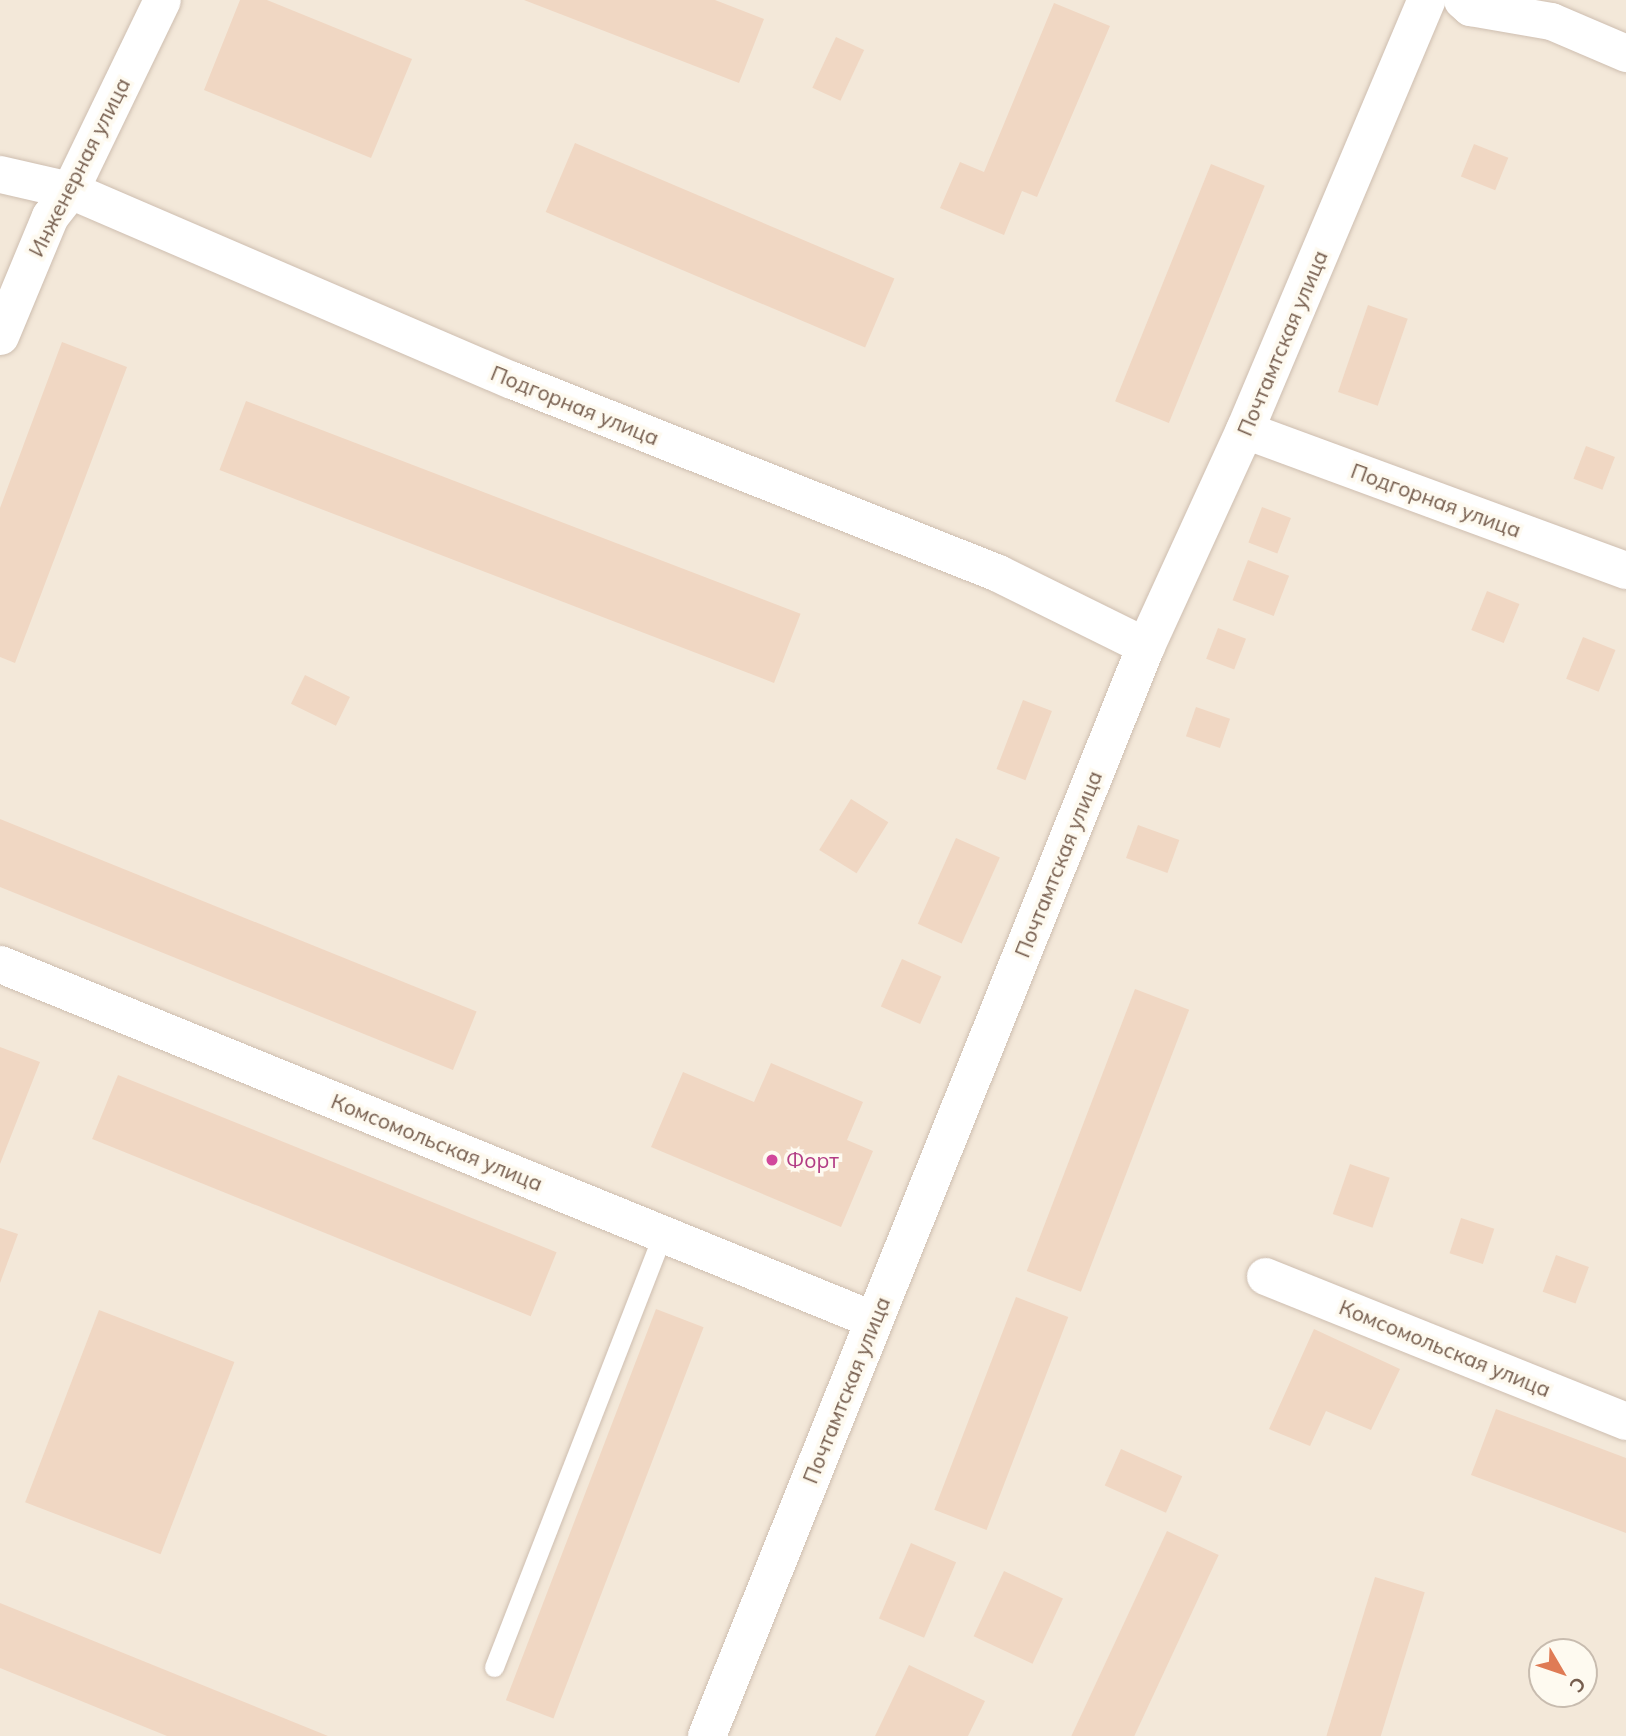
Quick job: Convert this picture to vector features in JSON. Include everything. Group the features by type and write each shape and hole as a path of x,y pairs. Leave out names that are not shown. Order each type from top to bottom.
{"street":[{"name":"Инженерная улица","path":"0,336 50,216 70,190 162,0"},
{"name":"Почтамтская улица","path":"707,1736 1146,646 1245,430 1427,0"},
{"path":"1462,0 1471,7 1551,21 1626,52"},
{"name":"Подгорная улица","path":"0,174 70,190 512,380 998,573 1146,646"},
{"name":"Подгорная улица","path":"1245,430 1626,570"},
{"name":"Комсомольская улица","path":"0,964 874,1320"},
{"name":"Комсомольская улица","path":"1265,1276 1626,1421"}],"lane":[{"path":"494,1667 663,1234"}],"shaded area":[{"path":"0,0 1626,0 1626,1736 0,1736"}],"building":[{"path":"240,0 267,0 412,59 371,158 204,90"},
{"path":"524,0 715,0 764,19 739,83"},
{"path":"1054,3 1110,26 1037,197 1022,191 1004,235 940,208 960,162 984,172"},
{"path":"836,37 864,50 840,101 812,88"},
{"path":"575,143 894,279 865,348 546,212"},
{"path":"1474,144 1508,158 1495,190 1461,176"},
{"path":"1211,164 1265,186 1169,423 1115,401"},
{"path":"1368,305 1408,319 1378,406 1338,392"},
{"path":"62,342 127,367 15,663 0,657 0,508"},
{"path":"246,401 801,614 774,683 219,470"},
{"path":"1586,446 1615,457 1602,490 1573,479"},
{"path":"1262,507 1291,518 1277,554 1248,542"},
{"path":"1248,560 1289,576 1274,616 1233,600"},
{"path":"1487,591 1519,604 1504,643 1471,630"},
{"path":"1218,628 1246,639 1234,670 1206,659"},
{"path":"1583,637 1615,650 1599,692 1566,679"},
{"path":"305,675 350,697 336,726 291,704"},
{"path":"1023,700 1052,711 1025,780 996,769"},
{"path":"1196,707 1230,719 1220,748 1186,736"},
{"path":"851,799 888,822 857,873 819,850"},
{"path":"0,819 477,1012 453,1070 0,887"},
{"path":"1138,825 1179,840 1167,873 1126,858"},
{"path":"956,838 1000,858 962,943 918,924"},
{"path":"902,959 941,976 920,1024 881,1007"},
{"path":"1135,989 1189,1010 1081,1292 1027,1271"},
{"path":"0,1047 40,1062 0,1164"},
{"path":"771,1063 863,1102 847,1140 873,1151 841,1227 651,1147 683,1072 754,1102"},
{"path":"118,1075 557,1252 531,1316 92,1139"},
{"path":"1350,1164 1390,1178 1372,1228 1333,1214"},
{"path":"1461,1218 1494,1229 1483,1264 1450,1253"},
{"path":"0,1228 18,1234 0,1283"},
{"path":"1556,1255 1589,1267 1576,1304 1543,1292"},
{"path":"1016,1297 1068,1317 987,1530 934,1510"},
{"path":"656,1309 704,1327 553,1718 506,1700"},
{"path":"99,1310 234,1362 161,1554 25,1502"},
{"path":"1314,1329 1400,1369 1371,1430 1326,1411 1310,1446 1269,1429"},
{"path":"1496,1409 1626,1458 1626,1533 1471,1475"},
{"path":"1121,1449 1182,1476 1166,1513 1105,1486"},
{"path":"1167,1531 1219,1555 1134,1736 1071,1736"},
{"path":"911,1543 956,1562 924,1638 879,1618"},
{"path":"1004,1571 1063,1598 1032,1664 974,1636"},
{"path":"1375,1577 1425,1592 1381,1736 1326,1736"},
{"path":"0,1603 328,1736 167,1736 0,1668"},
{"path":"909,1665 985,1701 968,1736 875,1736"}],"place":[{"name":"Форт","path":"772,1160"}]}
